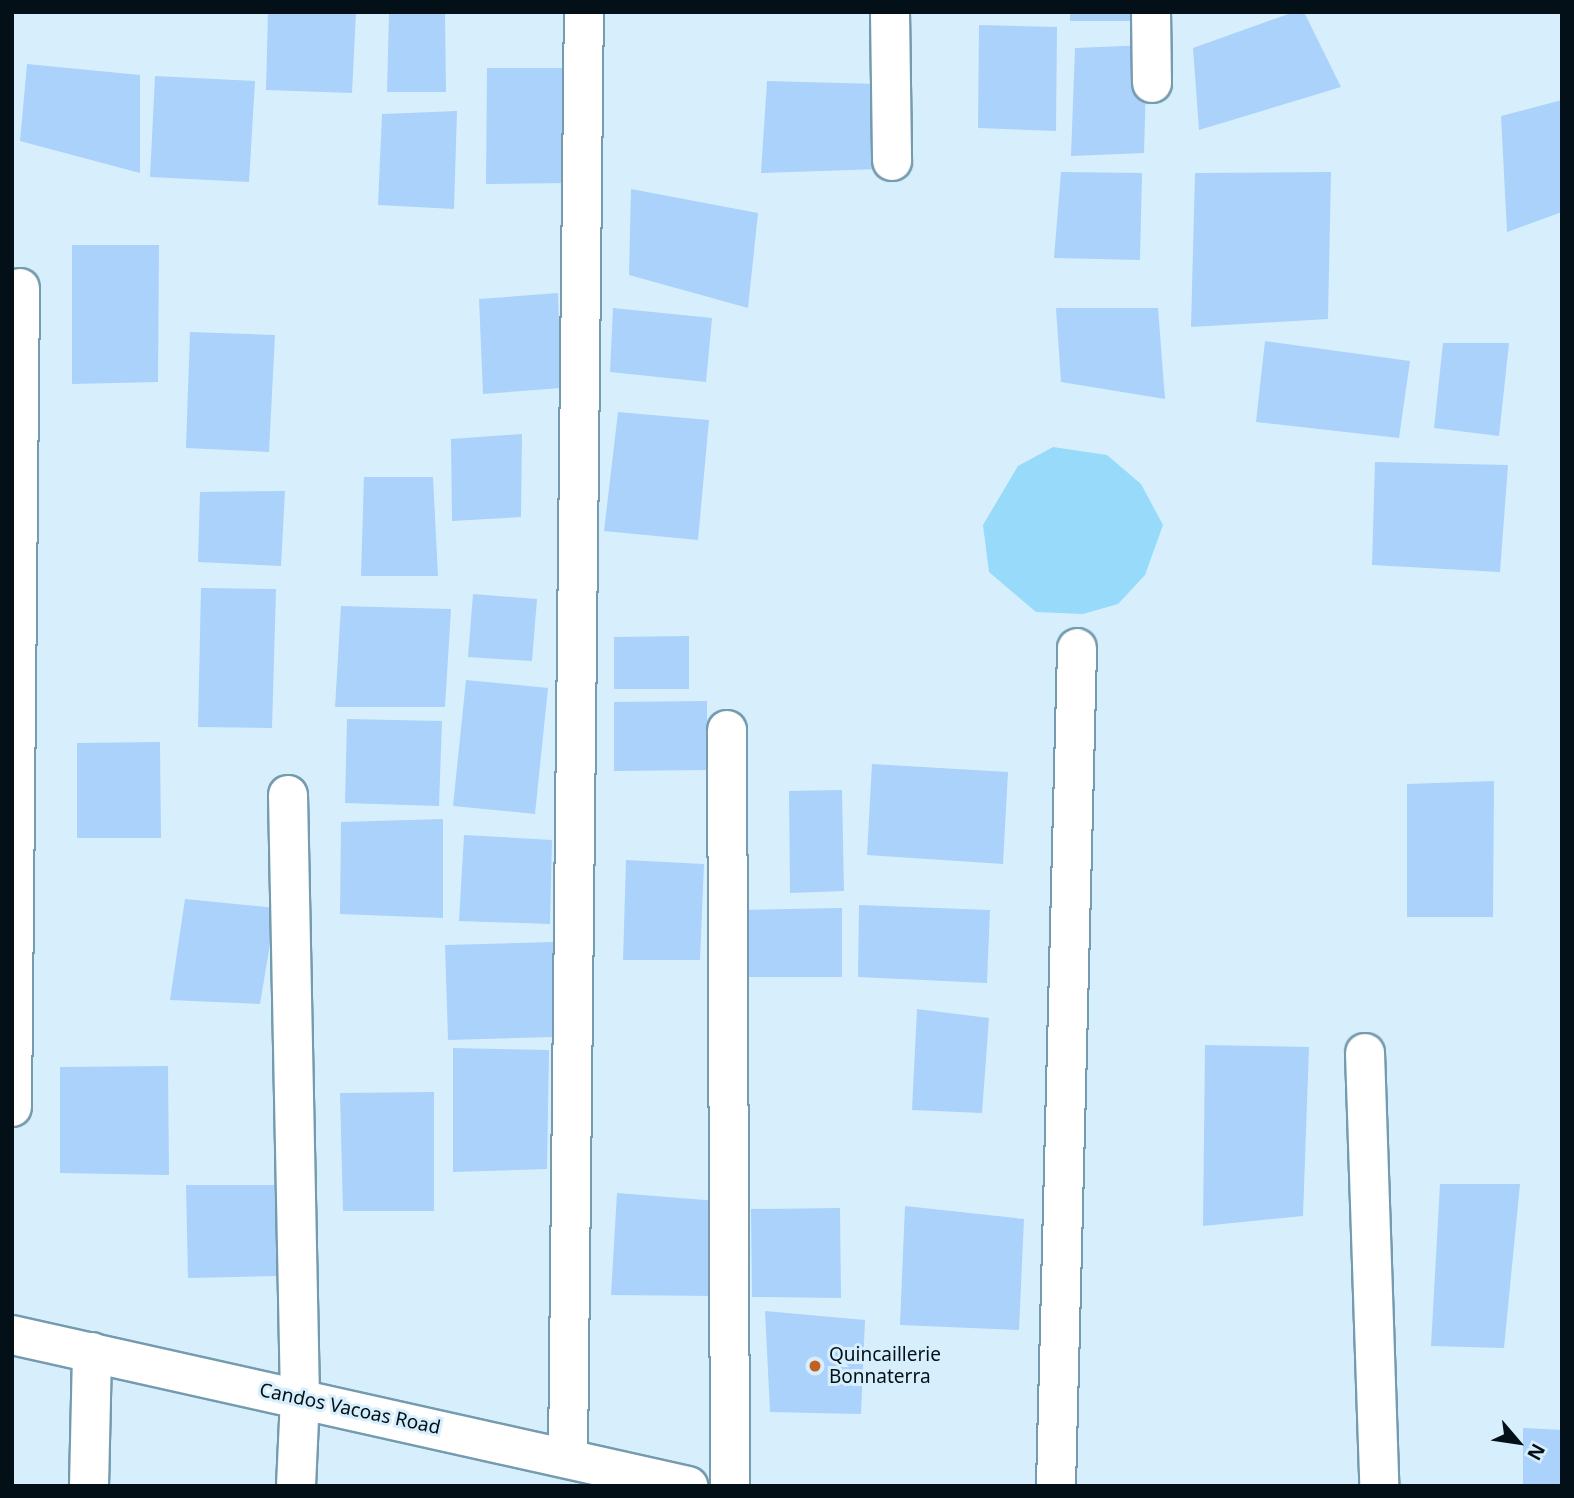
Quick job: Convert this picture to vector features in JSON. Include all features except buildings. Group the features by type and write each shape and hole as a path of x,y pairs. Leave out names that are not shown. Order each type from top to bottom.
{"street":[{"path":"568,1456 584,12"},
{"path":"890,12 892,161"},
{"path":"1152,12 1152,83"},
{"path":"12,1107 20,288"},
{"path":"1056,1486 1077,648"},
{"path":"727,730 730,1486"},
{"path":"288,795 300,1398 296,1486"},
{"path":"1366,1053 1379,1486"},
{"name":"Candos Vacoas Road","path":"12,1335 568,1456 610,1475 688,1486"},
{"path":"89,1486 92,1352"}],"shaded area":[{"path":"1053,447 1107,455 1141,484 1163,525 1145,575 1118,604 1083,614 1036,612 989,572 983,525 1018,466"}],"place":[{"name":"Quincaillerie Bonnaterra","path":"815,1366"}]}
